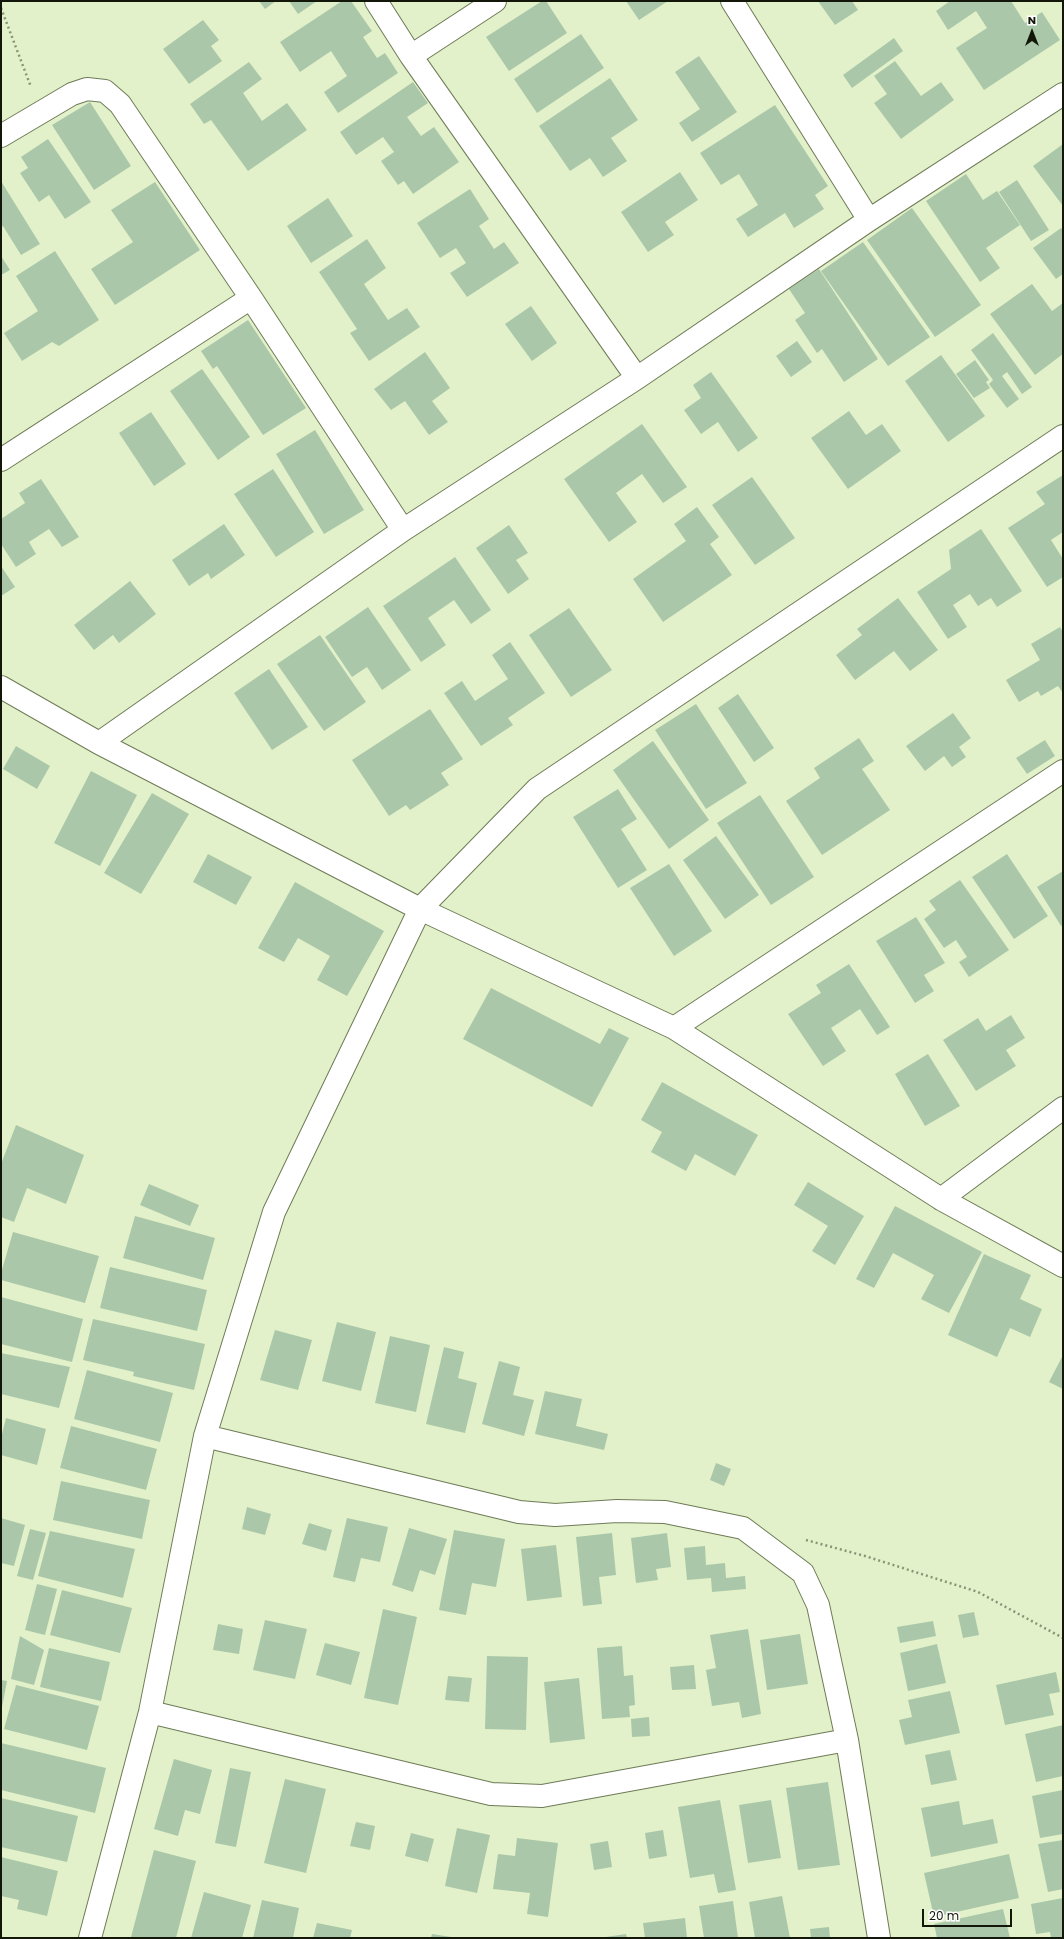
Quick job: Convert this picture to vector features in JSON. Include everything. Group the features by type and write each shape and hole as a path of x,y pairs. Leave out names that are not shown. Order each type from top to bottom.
{"street":[{"path":"376,1 411,56 637,378"},
{"path":"411,56 495,1"},
{"path":"732,1 869,220"},
{"path":"1,136 72,94 87,89 105,91 120,104 251,298 403,530"},
{"path":"99,743 403,530 637,378 869,220 1063,94"},
{"path":"1,460 251,298"},
{"path":"90,1938 150,1712 205,1436 274,1212 420,909 538,789 1063,436"},
{"path":"1,687 99,743 420,909 674,1028 941,1199 1063,1266"},
{"path":"674,1028 1063,771"},
{"path":"941,1199 1063,1108"},
{"path":"205,1436 519,1512 555,1515 617,1511 665,1512 742,1528 803,1573 818,1606 847,1740 879,1938"},
{"path":"150,1712 491,1794 542,1796 847,1740"}],"path":[{"path":"1,8 40,112"},
{"path":"803,1539 865,1556 978,1592 1063,1638"}],"building":[{"path":"259,1 276,1 265,9"},
{"path":"289,1 317,1 298,14"},
{"path":"342,1 351,1 372,31 363,37 377,58 385,53 398,73 338,113 324,92 347,76 331,51 300,72 280,42"},
{"path":"542,1 546,1 567,33 509,71 486,37"},
{"path":"626,1 668,1 639,20"},
{"path":"818,1 852,1 858,10 835,25"},
{"path":"950,1 1011,1 1025,23 1042,12 1060,40 984,90 956,48 987,28 976,11 948,30 936,11"},
{"path":"203,20 219,40 211,46 222,61 189,84 163,49"},
{"path":"581,34 604,68 537,113 514,79"},
{"path":"894,38 903,51 852,88 843,75"},
{"path":"699,56 737,112 692,142 679,123 700,109 675,72"},
{"path":"895,61 921,96 941,82 954,100 901,139 874,103 887,94 874,76"},
{"path":"249,62 262,79 243,93 262,121 287,103 307,130 248,171 211,120 204,124 190,104"},
{"path":"610,78 638,120 611,138 627,161 603,177 590,158 570,171 539,126"},
{"path":"413,82 428,103 407,117 421,136 434,127 459,162 413,194 404,181 398,185 381,161 394,152 383,137 356,155 340,132"},
{"path":"90,102 131,166 94,190 52,125"},
{"path":"775,105 828,186 815,195 824,209 794,228 785,213 748,237 736,219 758,205 739,174 721,185 700,153"},
{"path":"48,139 91,202 65,219 49,195 39,202 20,173 28,168 21,157"},
{"path":"1063,144 1063,206 1033,166"},
{"path":"680,172 698,200 665,222 674,235 648,252 621,212"},
{"path":"966,174 983,200 997,191 1020,225 986,248 1000,268 980,282 926,201"},
{"path":"1017,180 1049,230 1031,241 999,192"},
{"path":"1,181 40,244 21,255 3,226 1,227"},
{"path":"155,182 200,250 115,305 91,269 133,242 111,210"},
{"path":"470,189 489,219 479,226 494,249 504,242 519,263 467,297 450,273 466,263 456,248 440,258 417,223"},
{"path":"328,198 353,236 311,263 287,226"},
{"path":"912,208 981,305 935,337 867,240"},
{"path":"1061,228 1063,230 1063,274 1056,279 1033,248"},
{"path":"367,239 386,268 364,284 388,320 407,308 420,327 369,361 350,333 357,329 319,272"},
{"path":"863,242 930,337 888,366 821,271"},
{"path":"55,251 99,320 59,346 52,342 22,361 4,333 38,311 16,276"},
{"path":"1,256 10,270 1,275"},
{"path":"819,269 878,359 844,382 822,349 817,353 795,320 805,313 789,289"},
{"path":"1032,284 1052,311 1063,303 1063,354 1035,375 990,314"},
{"path":"531,306 557,343 532,361 505,324"},
{"path":"248,320 306,408 263,435 217,366 213,369 201,351"},
{"path":"993,333 1032,387 1022,394 1007,372 1002,376 1019,399 1007,408 989,384 993,380 971,350"},
{"path":"797,341 812,362 791,377 776,356"},
{"path":"425,352 450,388 432,401 448,422 429,435 405,401 391,410 374,389"},
{"path":"941,355 985,416 948,442 905,381"},
{"path":"975,360 989,380 986,382 990,388 974,398 956,374"},
{"path":"202,369 250,437 218,460 170,391"},
{"path":"711,372 758,438 738,452 718,422 701,434 684,410 701,398 693,385"},
{"path":"849,411 866,435 882,424 901,451 848,489 811,438"},
{"path":"151,412 186,464 154,486 119,433"},
{"path":"642,424 687,487 663,503 642,474 616,493 637,522 609,542 564,479"},
{"path":"315,430 364,510 324,534 276,454"},
{"path":"273,469 314,532 276,557 234,494"},
{"path":"1063,475 1063,532 1051,540 1063,559 1063,577 1047,587 1008,528 1045,504 1036,492"},
{"path":"752,477 795,538 755,565 712,505"},
{"path":"41,479 79,537 62,547 49,529 29,542 36,554 16,567 1,544 1,519 25,503 19,493"},
{"path":"697,507 719,537 710,544 732,575 663,622 633,579 686,541 674,524"},
{"path":"224,524 245,555 211,579 208,573 189,586 172,560"},
{"path":"509,525 528,553 516,560 529,579 508,594 476,548"},
{"path":"981,529 1022,591 997,607 991,598 978,606 970,594 953,605 967,627 948,639 917,592 951,569 949,550"},
{"path":"455,557 491,610 471,624 454,600 428,618 446,645 421,662 383,606"},
{"path":"1,566 15,587 1,596"},
{"path":"130,581 156,614 119,643 113,635 94,650 74,625"},
{"path":"898,598 938,650 910,671 894,651 855,680 836,655 862,635 857,629"},
{"path":"368,607 411,670 382,690 367,667 352,677 325,637"},
{"path":"569,608 612,670 571,697 529,635"},
{"path":"1060,627 1063,632 1063,693 1058,686 1041,696 1038,691 1019,702 1006,680 1040,660 1031,644"},
{"path":"320,635 366,702 324,731 277,664"},
{"path":"510,642 545,693 508,718 513,725 481,746 444,693 462,681 475,701 508,679 492,655"},
{"path":"269,669 308,727 272,750 234,693"},
{"path":"738,694 774,748 754,762 718,708"},
{"path":"696,704 747,783 706,809 655,730"},
{"path":"430,709 463,759 441,773 449,785 410,810 406,805 389,816 352,760"},
{"path":"953,713 971,738 959,747 966,757 952,767 944,756 925,771 906,746"},
{"path":"859,738 874,761 862,769 890,810 822,855 786,801 820,778 814,768"},
{"path":"1045,740 1055,756 1027,774 1016,758"},
{"path":"653,741 709,820 669,849 613,770"},
{"path":"16,746 50,766 37,789 3,769"},
{"path":"91,771 137,795 100,866 54,843"},
{"path":"618,789 637,819 621,829 647,870 618,888 573,817"},
{"path":"152,793 189,814 141,894 104,873"},
{"path":"760,795 814,877 771,905 717,823"},
{"path":"716,836 759,895 725,919 683,860"},
{"path":"208,854 252,877 236,905 193,882"},
{"path":"1007,854 1048,916 1014,939 972,877"},
{"path":"669,864 712,931 674,956 630,888"},
{"path":"1063,871 1063,924 1061,926 1037,887"},
{"path":"960,880 1009,950 969,977 959,962 967,957 956,940 944,948 924,919 936,910 929,901"},
{"path":"295,882 384,931 347,996 317,980 330,956 298,938 284,962 258,948"},
{"path":"916,917 945,963 924,975 934,991 915,1003 876,941"},
{"path":"849,964 890,1027 877,1035 860,1009 831,1028 846,1051 823,1066 788,1014 821,993 816,985"},
{"path":"491,988 600,1044 609,1028 629,1038 592,1107 463,1039"},
{"path":"1011,1015 1025,1038 1006,1050 1016,1066 976,1091 943,1040 978,1018 986,1031"},
{"path":"928,1054 960,1106 925,1126 895,1074"},
{"path":"662,1082 758,1135 735,1176 695,1154 686,1171 651,1152 662,1132 641,1120"},
{"path":"16,1125 84,1155 66,1204 27,1188 14,1222 1,1217 1,1164"},
{"path":"808,1182 864,1216 835,1265 812,1251 828,1226 794,1205"},
{"path":"149,1184 199,1205 190,1226 140,1205"},
{"path":"895,1206 982,1252 949,1313 921,1299 934,1275 893,1253 874,1288 856,1279"},
{"path":"135,1216 215,1238 203,1280 123,1258"},
{"path":"13,1232 99,1256 85,1303 1,1280 1,1273"},
{"path":"984,1254 1031,1275 1020,1299 1042,1309 1030,1337 1010,1328 997,1357 948,1335"},
{"path":"110,1267 207,1290 197,1331 100,1308"},
{"path":"1,1297 83,1319 72,1362 1,1344"},
{"path":"93,1319 205,1344 194,1390 133,1376 134,1372 83,1360"},
{"path":"337,1322 376,1332 361,1391 322,1381"},
{"path":"275,1330 312,1340 298,1390 260,1380"},
{"path":"390,1336 430,1345 416,1412 375,1403"},
{"path":"444,1347 464,1352 458,1378 477,1383 465,1433 426,1424"},
{"path":"1,1353 70,1367 59,1408 1,1394"},
{"path":"1063,1355 1063,1389 1049,1382"},
{"path":"499,1361 520,1367 513,1395 534,1400 524,1436 482,1424"},
{"path":"87,1370 173,1393 160,1442 74,1419"},
{"path":"545,1391 582,1399 576,1426 608,1434 604,1450 535,1434"},
{"path":"6,1418 46,1429 37,1465 1,1455 1,1438"},
{"path":"71,1426 157,1449 146,1490 60,1468"},
{"path":"716,1463 731,1469 724,1486 710,1480"},
{"path":"61,1481 150,1500 142,1539 53,1520"},
{"path":"247,1507 271,1514 265,1535 242,1529"},
{"path":"1,1518 25,1525 14,1566 1,1563"},
{"path":"347,1518 388,1527 380,1562 361,1558 355,1582 333,1577"},
{"path":"309,1523 332,1530 326,1551 302,1544"},
{"path":"409,1528 447,1539 435,1575 420,1570 413,1592 392,1585"},
{"path":"30,1529 46,1533 33,1580 17,1576"},
{"path":"454,1530 505,1539 496,1587 472,1583 466,1615 439,1610"},
{"path":"50,1531 135,1549 123,1598 38,1576"},
{"path":"612,1533 616,1575 599,1577 602,1604 583,1606 576,1537"},
{"path":"667,1533 671,1567 656,1569 658,1580 636,1583 631,1538"},
{"path":"556,1545 562,1597 527,1601 521,1549"},
{"path":"705,1546 706,1565 725,1563 726,1578 745,1576 746,1589 712,1592 711,1578 687,1580 684,1548"},
{"path":"37,1584 57,1589 45,1635 25,1630"},
{"path":"62,1590 132,1608 120,1653 50,1635"},
{"path":"383,1609 417,1617 398,1705 364,1698"},
{"path":"974,1612 979,1635 963,1638 958,1615"},
{"path":"265,1620 307,1629 295,1679 253,1670"},
{"path":"933,1621 936,1636 900,1643 897,1627"},
{"path":"218,1624 243,1629 239,1654 213,1650"},
{"path":"748,1629 761,1714 742,1718 739,1702 712,1706 706,1670 716,1668 710,1635"},
{"path":"800,1634 808,1684 767,1690 760,1640"},
{"path":"20,1636 44,1650 34,1685 11,1679"},
{"path":"325,1643 360,1652 351,1685 316,1675"},
{"path":"937,1644 946,1683 908,1691 900,1653"},
{"path":"622,1646 624,1676 633,1675 635,1705 629,1706 630,1717 602,1719 597,1648"},
{"path":"49,1648 110,1662 101,1701 40,1687"},
{"path":"487,1656 528,1657 526,1730 485,1729"},
{"path":"694,1665 696,1689 672,1690 670,1667"},
{"path":"1056,1672 1060,1692 1049,1694 1054,1715 1005,1725 996,1685"},
{"path":"448,1676 472,1678 469,1702 445,1700"},
{"path":"579,1678 585,1739 550,1743 544,1682"},
{"path":"1,1680 7,1681 2,1707 1,1707"},
{"path":"16,1685 99,1706 87,1750 4,1729"},
{"path":"950,1691 960,1733 905,1745 899,1720 912,1717 908,1700"},
{"path":"649,1717 650,1736 632,1737 631,1719"},
{"path":"1063,1725 1063,1776 1036,1782 1025,1734"},
{"path":"1,1743 106,1768 95,1813 1,1790"},
{"path":"950,1750 957,1780 931,1785 925,1755"},
{"path":"174,1759 212,1770 200,1814 185,1810 178,1836 154,1829"},
{"path":"230,1768 251,1772 236,1847 215,1843"},
{"path":"285,1779 326,1789 306,1873 264,1863"},
{"path":"828,1782 840,1865 798,1870 786,1788"},
{"path":"1063,1790 1063,1834 1040,1838 1032,1796"},
{"path":"1,1798 78,1816 67,1862 1,1847"},
{"path":"720,1800 736,1890 718,1893 714,1874 690,1878 678,1807"},
{"path":"771,1800 781,1858 748,1863 739,1805"},
{"path":"959,1801 963,1825 993,1819 998,1843 931,1857 921,1808"},
{"path":"356,1822 375,1826 370,1850 350,1846"},
{"path":"457,1828 490,1835 477,1893 445,1886"},
{"path":"663,1830 667,1856 649,1859 645,1833"},
{"path":"411,1833 434,1839 428,1862 405,1856"},
{"path":"517,1838 558,1843 548,1917 527,1914 530,1893 493,1889 498,1854 515,1856"},
{"path":"1063,1840 1063,1889 1048,1892 1038,1844"},
{"path":"608,1841 612,1867 594,1870 590,1844"},
{"path":"154,1850 196,1861 176,1938 131,1937"},
{"path":"1009,1854 1019,1898 934,1917 924,1873"},
{"path":"1,1857 58,1871 47,1916 17,1909 19,1900 1,1896"},
{"path":"204,1892 251,1905 242,1938 191,1938"},
{"path":"782,1896 790,1938 755,1938 749,1902"},
{"path":"1063,1898 1063,1938 1051,1938 1050,1932 1036,1934 1031,1904"},
{"path":"262,1900 299,1908 293,1938 253,1938"},
{"path":"733,1901 738,1938 704,1938 699,1906"},
{"path":"1003,1909 1010,1938 937,1938 934,1924"},
{"path":"685,1918 687,1938 645,1938 643,1923"},
{"path":"317,1923 352,1930 350,1938 313,1938"},
{"path":"829,1927 830,1938 811,1938 810,1929"},
{"path":"432,1934 451,1937 451,1938 431,1938"},
{"path":"626,1934 627,1938 606,1938 606,1937"}]}
